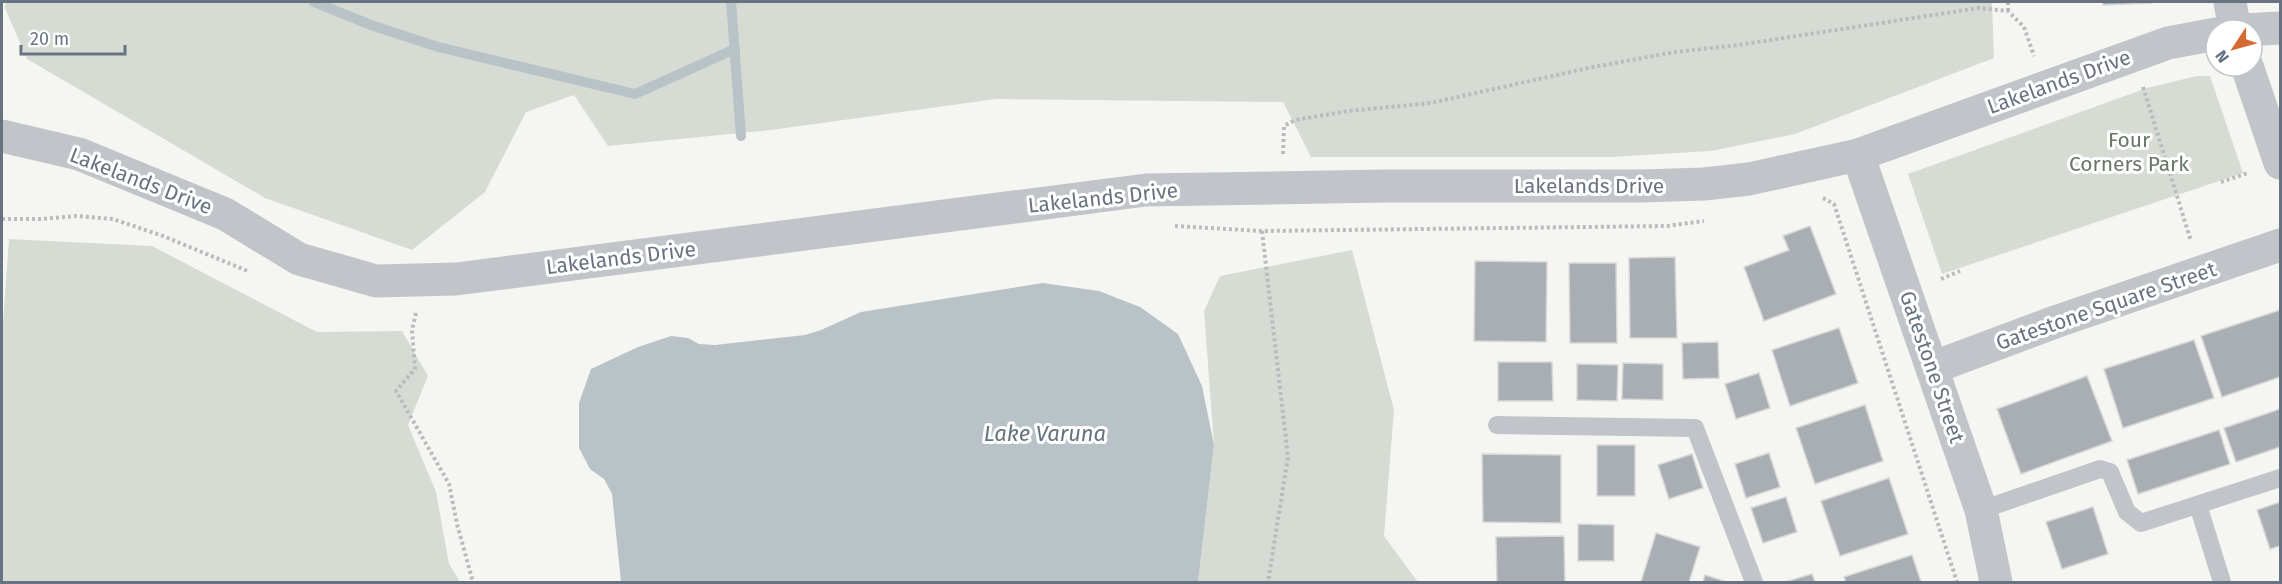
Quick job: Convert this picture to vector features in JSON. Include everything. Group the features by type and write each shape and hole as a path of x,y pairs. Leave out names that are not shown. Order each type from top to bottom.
{"street":[{"path":"2230,2 2233,18"},
{"path":"2264,29 2280,28"},
{"name":"Lakelands Drive","path":"2,136 79,154 225,214 299,259 376,281 456,279 1146,190 1642,186 1704,184 1749,179 1858,155 2168,43 2204,36"},
{"path":"2251,78 2280,163"},
{"name":"Gatestone Street","path":"1858,155 1981,510 1996,582"},
{"name":"Gatestone Square Street","path":"1932,368 2055,322 2280,245"}],"lane":[{"path":"1497,424 1695,428 1754,582"},
{"path":"1981,510 2100,469 2110,472 2127,512 2141,524 2280,478"},
{"path":"2199,505 2222,582"}],"path":[{"path":"2008,2 2008,11"},
{"path":"1283,230 1284,126 1295,120 1348,111 1431,103 1587,68 1675,52 1738,45 1979,8 2008,11 2024,27 2045,86"},
{"path":"2135,55 2201,272"},
{"path":"2221,182 2248,173"},
{"path":"1822,198 1834,204 1957,582"},
{"path":"2,219 76,216 113,219 163,236 258,276"},
{"path":"1168,225 1262,231 1667,226 1711,220"},
{"path":"1262,231 1288,457 1268,582"},
{"path":"1941,279 1960,271"},
{"path":"415,280 418,305 412,330 415,369 396,391 449,484 473,582"}],"green space":[{"path":"6,2 1992,2 1994,58 1795,134 1711,151 1610,157 1311,157 1283,102 996,99 771,130 608,146 574,95 526,112 485,192 412,250 265,198 27,59 5,8"},
{"name":"Four Corners Park","path":"2197,76 2211,78 2243,173 1942,274 1908,174 2147,88"},
{"path":"9,239 152,246 317,332 402,331 428,376 408,425 436,492 449,564 460,582 2,582 2,338"},
{"path":"1352,250 1394,410 1384,536 1418,582 1198,582 1214,445 1204,311 1220,276"}],"water":[{"name":"Lake Varuna","path":"1043,283 1099,291 1140,307 1178,334 1202,386 1214,445 1198,582 621,582 612,494 604,479 590,469 579,448 579,403 591,369 638,347 671,336 688,338 699,344 715,345 805,335 861,312"}],"building":[{"path":"2103,2 2151,2 2151,3 2103,5"},
{"path":"1810,226 1836,294 1764,321 1744,267 1789,250 1783,236"},
{"path":"1675,257 1677,338 1630,338 1629,258"},
{"path":"1475,261 1547,262 1546,342 1474,341"},
{"path":"1569,263 1616,263 1617,343 1570,343"},
{"path":"2280,310 2280,377 2222,397 2201,336"},
{"path":"1839,328 1858,383 1790,406 1772,350"},
{"path":"2194,340 2214,398 2123,428 2104,369"},
{"path":"1718,342 1719,378 1683,379 1682,343"},
{"path":"1498,362 1552,362 1553,401 1498,401"},
{"path":"1623,363 1663,364 1663,400 1622,399"},
{"path":"1577,364 1618,365 1617,401 1577,400"},
{"path":"1759,373 1770,408 1736,419 1725,384"},
{"path":"2087,376 2112,441 2021,474 1997,409"},
{"path":"1865,405 1883,461 1815,484 1796,428"},
{"path":"2280,409 2280,447 2236,462 2224,428"},
{"path":"2219,430 2230,464 2138,494 2127,460"},
{"path":"1597,445 1635,445 1635,496 1597,496"},
{"path":"1769,453 1780,487 1746,498 1735,464"},
{"path":"1482,454 1561,455 1561,523 1483,522"},
{"path":"1692,454 1703,488 1669,499 1658,465"},
{"path":"1889,478 1908,534 1840,556 1821,501"},
{"path":"1786,497 1797,532 1763,543 1751,508"},
{"path":"2280,502 2280,546 2270,549 2257,510"},
{"path":"2093,507 2108,554 2062,569 2046,522"},
{"path":"1578,524 1614,525 1614,561 1578,561"},
{"path":"1656,533 1700,547 1689,582 1641,582"},
{"path":"1564,536 1565,582 1497,582 1496,537"},
{"path":"1912,555 1921,582 1846,582 1844,577"},
{"path":"1812,574 1815,582 1785,582"},
{"path":"1705,575 1727,582 1703,582"}],"waterway":[{"path":"314,2 371,25 438,47 635,94 735,49"},
{"path":"731,2 741,136"}]}
